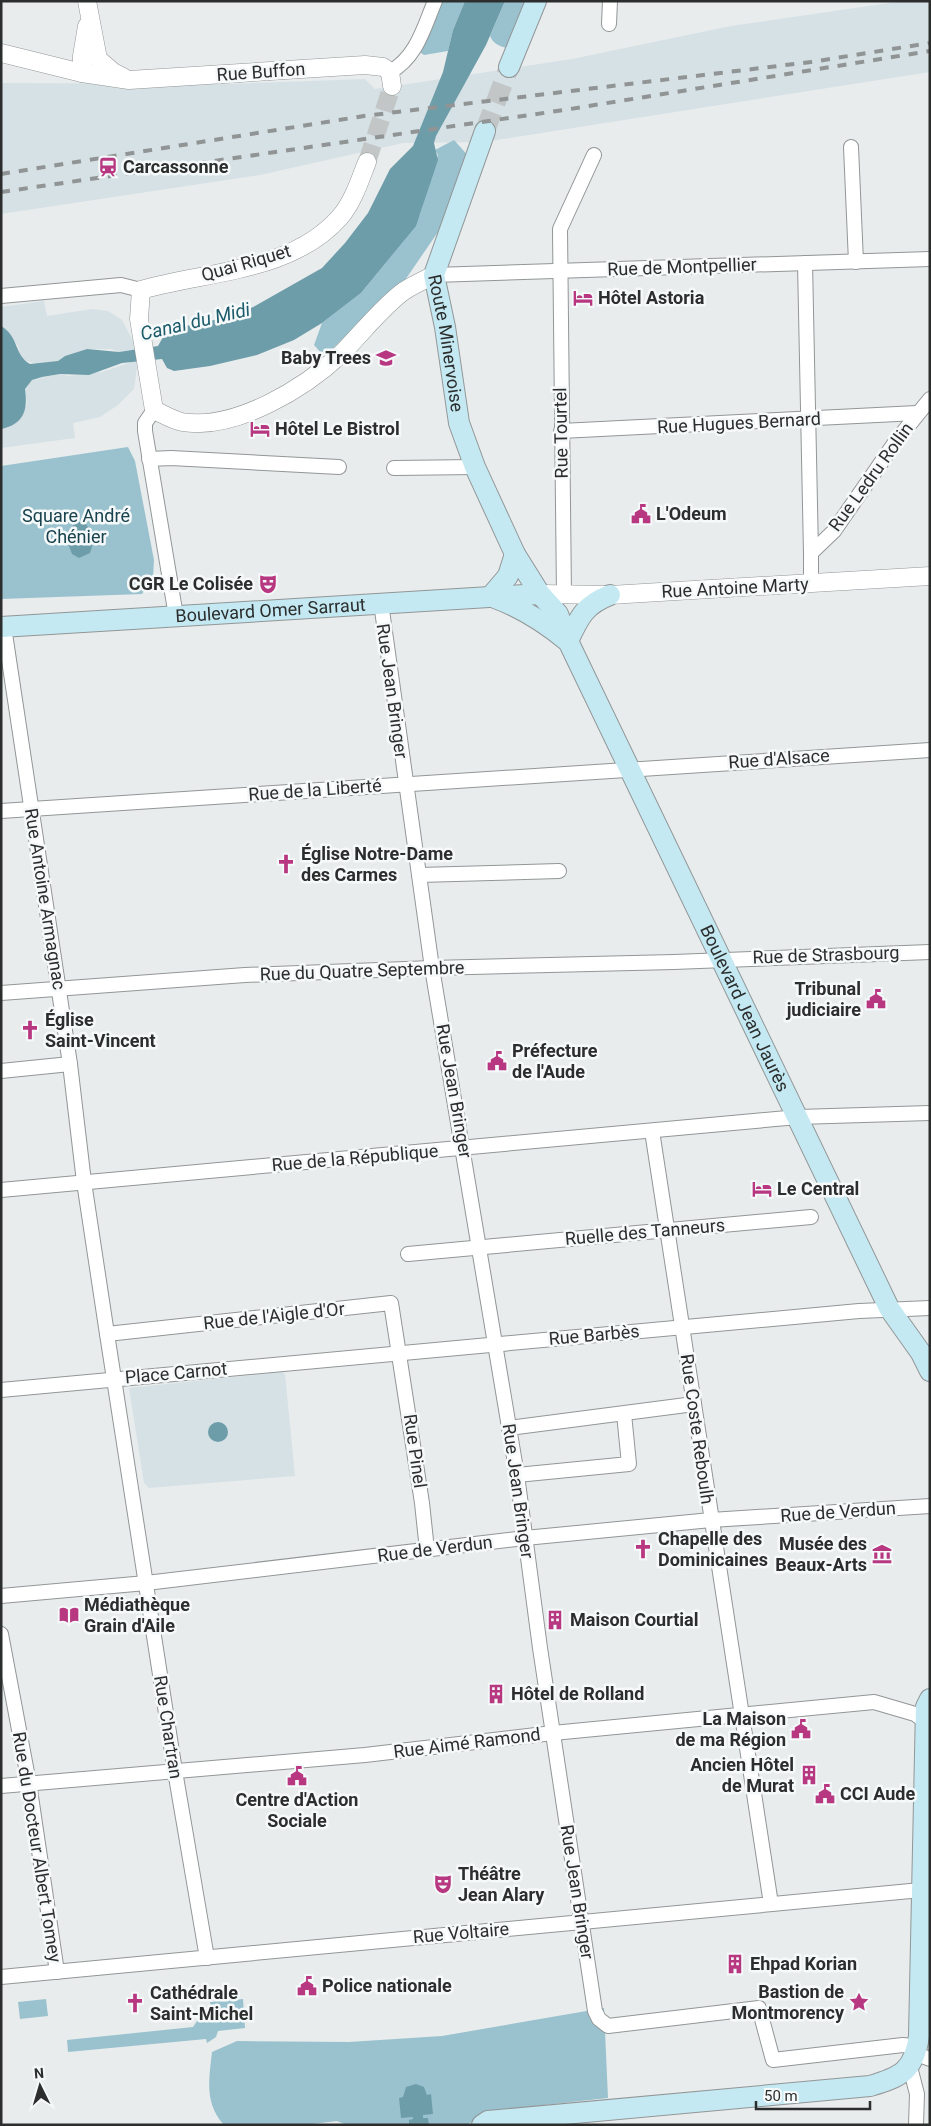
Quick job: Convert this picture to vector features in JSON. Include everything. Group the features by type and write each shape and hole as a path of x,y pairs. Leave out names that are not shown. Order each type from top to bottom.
{"main road":[{"path":"509,67 536,1"},
{"name":"Route Minervoise","path":"485,131 434,274 445,327 459,423 475,467 515,554 540,594"},
{"path":"491,596 508,576 515,554"},
{"name":"Boulevard Omer Sarraut","path":"3,627 540,594"},
{"name":"Boulevard Jean Jaurès","path":"540,594 558,614 568,641 889,1308 921,1352 930,1371"},
{"path":"568,641 578,619 592,602 610,595"},
{"name":"Boulevard Jean Jaurès","path":"491,596 515,605 546,623 568,641"},
{"path":"485,2123 589,2119 774,2093 870,2086 893,2080 918,2052 928,1724 926,1706 930,1699"}],"street":[{"path":"391,79 411,56 435,1"},
{"path":"609,24 610,1"},
{"path":"82,73 82,56 88,9"},
{"path":"88,9 98,59 113,72 130,80"},
{"name":"Rue Buffon","path":"1,53 82,73 130,80 365,66 383,67 391,79"},
{"path":"851,147 856,262"},
{"name":"Rue Tourtel","path":"564,596 560,229 594,155"},
{"name":"Quai Riquet","path":"141,290 255,264 291,252 311,242 325,232 341,215 356,189 367,162"},
{"name":"Rue de Montpellier","path":"434,274 930,259"},
{"path":"805,263 810,419 811,583"},
{"path":"154,410 176,421 205,422 229,419 281,398 315,376 341,354 403,291 434,274"},
{"path":"1,296 121,285 141,290 139,319 154,410 145,423 149,459 176,616"},
{"name":"Rue Ledru Rollin","path":"811,553 834,531 917,413 930,399"},
{"name":"Rue Hugues Bernard","path":"561,431 917,413"},
{"path":"149,459 171,458 339,467"},
{"path":"394,468 475,467"},
{"name":"Rue Antoine Marty","path":"540,594 564,596 610,595 930,576"},
{"name":"Rue Jean Bringer","path":"381,603 432,968 517,1476 595,2011 599,2019 608,2026 759,2008 773,2060 903,2045 918,2052"},
{"name":"Rue Antoine Armagnac","path":"3,627 59,989 84,1182 114,1378"},
{"name":"Rue d'Alsace","path":"629,768 930,750"},
{"name":"Rue de la Liberté","path":"1,810 406,785 629,768"},
{"path":"419,875 559,871"},
{"name":"Rue de Strasbourg","path":"722,959 930,952"},
{"name":"Rue du Quatre Septembre","path":"1,993 245,975 722,959"},
{"path":"1,1071 70,1064"},
{"name":"Rue de la République","path":"1,1190 798,1117 930,1113"},
{"name":"Rue Coste Reboulh","path":"652,1131 740,1714 771,1904"},
{"name":"Ruelle des Tanneurs","path":"408,1254 810,1217"},
{"name":"Rue de l'Aigle d'Or","path":"107,1334 391,1303 400,1352"},
{"name":"Rue Barbès","path":"298,1362 889,1308 930,1308"},
{"name":"Rue Pinel","path":"400,1352 427,1550"},
{"name":"Place Carnot","path":"132,1497 114,1378 298,1362"},
{"path":"1,1390 114,1378"},
{"path":"509,1428 694,1404"},
{"path":"517,1476 629,1464 624,1414"},
{"name":"Rue Chartran","path":"132,1497 175,1772 207,1958"},
{"name":"Rue de Verdun","path":"1,1596 146,1583 525,1538 711,1520 930,1506"},
{"name":"Rue du Docteur Albert Tomey","path":"1,1634 29,1784 57,1972"},
{"name":"Rue Aimé Ramond","path":"1,1786 365,1755 553,1733 874,1702 908,1712 928,1724"},
{"name":"Rue Voltaire","path":"1,1977 771,1904 924,1884"},
{"path":"916,2125 918,2052"}],"shaded area":[{"path":"465,1 505,1 486,45 436,136 434,143 438,160 416,226 361,293 322,323 294,340 257,355 210,366 174,371 167,368 162,359 122,363 89,375 60,374 32,380 25,389 26,403 23,415 15,424 1,429 1,326 11,335 21,356 30,364 58,361 65,356 87,349 119,352 158,346 167,330 237,315 322,268 345,243 368,213 390,169 413,146 443,72 453,30"},
{"path":"903,1 930,1 930,72 484,142 403,143 260,175 1,214 1,83 227,84 365,79 375,89 572,59 731,26"},
{"path":"44,301 47,316 92,309 108,311 122,320 133,341 137,367 134,389 118,405 100,417 73,423 75,438 1,448 1,429 27,405 25,389 32,380 60,374 68,376 102,372 132,362 129,350 119,352 111,349 87,349 65,356 58,361 37,364 26,361 21,357 18,346 1,326 1,307"},
{"path":"78,522 84,522 93,540 90,553 79,558 72,554 67,541 71,527"},
{"path":"282,1372 285,1374 295,1476 149,1488 144,1483 129,1388"},
{"path":"218,1422 225,1425 228,1432 225,1439 218,1442 211,1439 208,1432 211,1425"},
{"path":"416,2084 424,2087 427,2095 431,2094 433,2114 423,2115 423,2118 428,2118 429,2125 409,2125 409,2120 413,2119 413,2117 401,2118 399,2098 403,2097 406,2087"}],"green space":[{"path":"439,1 465,1 453,30 448,51 424,55 418,51"},
{"path":"505,1 528,1 512,49 496,44 490,36"},
{"path":"454,140 471,159 438,232 403,283 332,349 322,354 314,345 322,323 361,293 405,239 420,214 438,155 435,150"},
{"name":"Square André Chénier","path":"128,447 135,461 154,560 153,577 142,594 1,599 1,466"},
{"path":"46,1999 48,2016 20,2019 18,2002"},
{"path":"243,1999 245,2028 218,2031 216,2037 207,2043 206,2039 68,2052 67,2040 193,2027 204,2011 208,2012 211,2008 210,2002"},
{"path":"604,2008 608,2098 489,2111 467,2125 347,2125 337,2121 304,2125 224,2125 213,2108 209,2090 212,2052 237,2041 349,2042 442,2036"}],"tunnel":[{"path":"485,131 509,67"},
{"path":"367,162 392,86"}],"railway":[{"path":"1,174 364,116 811,62 930,43"},
{"path":"1,192 564,110 930,51"}],"place":[{"name":"Carcassonne","path":"108,167"},
{"name":"Hôtel Astoria","path":"583,298"},
{"name":"Baby Trees","path":"386,358"},
{"name":"Hôtel Le Bistrol","path":"260,429"},
{"name":"L'Odeum","path":"641,514"},
{"name":"CGR Le Colisée","path":"268,584"},
{"name":"Église Notre-Dame des Carmes","path":"286,864"},
{"name":"Tribunal judiciaire","path":"876,999"},
{"name":"Église Saint-Vincent","path":"30,1030"},
{"name":"Préfecture de l'Aude","path":"497,1061"},
{"name":"Le Central","path":"762,1189"},
{"name":"Chapelle des Dominicaines","path":"643,1549"},
{"name":"Musée des Beaux-Arts","path":"882,1554"},
{"name":"Médiathèque Grain d'Aile","path":"69,1615"},
{"name":"Maison Courtial","path":"555,1620"},
{"name":"Hôtel de Rolland","path":"496,1694"},
{"name":"La Maison de ma Région","path":"801,1729"},
{"name":"Ancien Hôtel de Murat","path":"809,1775"},
{"name":"Centre d'Action Sociale","path":"297,1776"},
{"name":"CCI Aude","path":"825,1794"},
{"name":"Théâtre Jean Alary","path":"443,1884"},
{"name":"Ehpad Korian","path":"735,1964"},
{"name":"Police nationale","path":"307,1986"},
{"name":"Bastion de Montmorency","path":"859,2002"},
{"name":"Cathédrale Saint-Michel","path":"135,2003"}],"water label":[{"name":"Canal du Midi","path":"195,321"}]}
